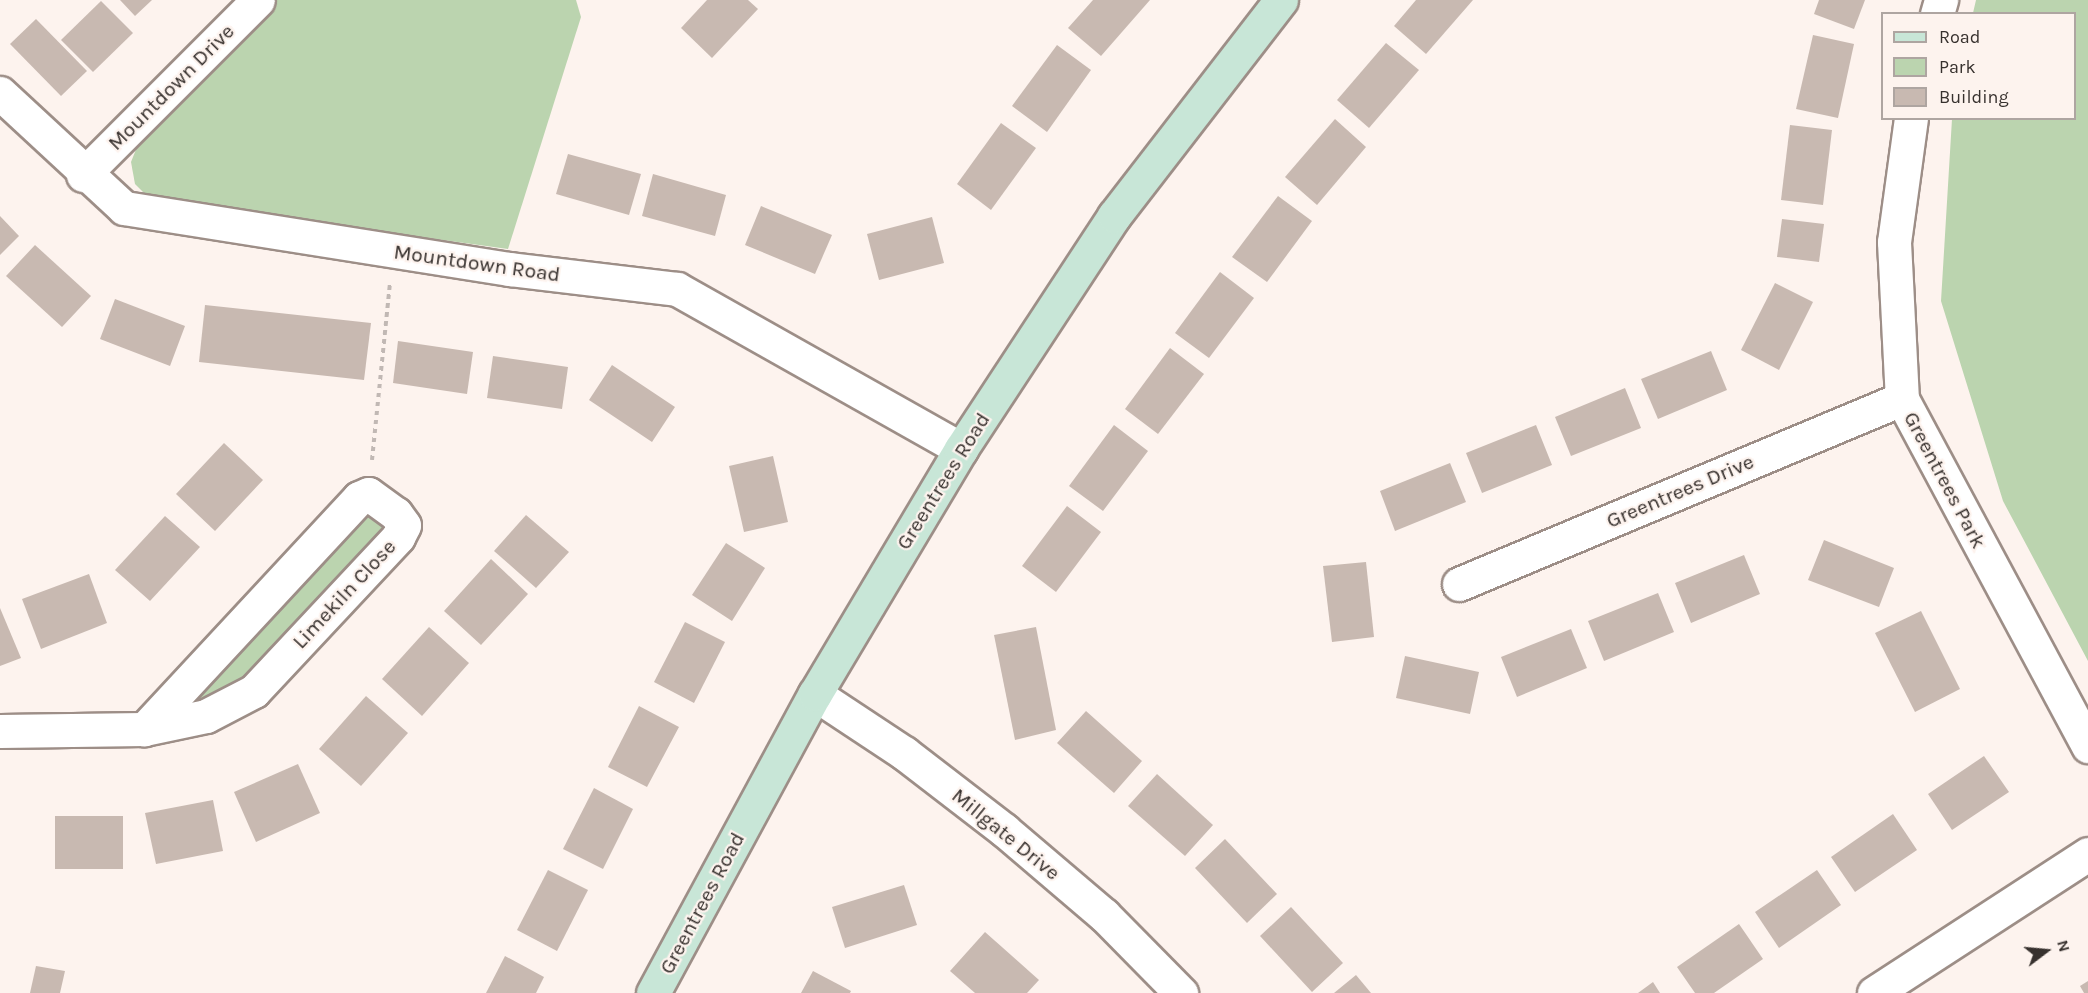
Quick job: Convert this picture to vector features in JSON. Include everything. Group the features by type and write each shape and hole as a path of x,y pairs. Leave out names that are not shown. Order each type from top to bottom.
{"main road":[{"name":"Greentrees Road","path":"653,993 815,694 961,449 1114,216 1281,0"}],"street":[{"name":"Mountdown Drive","path":"83,175 258,0"},
{"name":"Mountdown Road","path":"0,93 83,175 124,208 510,269 676,290 961,449"},
{"name":"Greentrees Park","path":"1911,120 1894,242 1902,399 2088,746"},
{"name":"Greentrees Drive","path":"1458,584 1902,399"},
{"name":"Limekiln Close","path":"0,730 144,729 206,716 254,691 398,537 404,525 396,514 368,494 359,498 144,729"},
{"name":"Millgate Drive","path":"815,694 904,753 1004,830 1104,915 1181,993"},
{"path":"1874,993 2088,854"}],"path":[{"path":"371,470 390,279"}],"green space":[{"path":"277,0 576,0 581,17 508,249 166,202 147,196 135,184 131,162 143,132"},
{"path":"1976,0 2088,0 2088,661 2003,501 1941,301 1952,120 2076,120 2076,12 1973,12"},
{"path":"372,505 392,526 243,684 185,708"}],"building":[{"path":"120,0 152,0 135,16"},
{"path":"707,0 748,0 758,9 712,58 681,28"},
{"path":"1093,0 1150,0 1101,56 1068,28"},
{"path":"1416,0 1473,0 1426,54 1394,26"},
{"path":"1819,0 1865,0 1854,29 1814,14"},
{"path":"101,1 133,33 93,72 61,40"},
{"path":"36,19 87,71 61,96 10,44"},
{"path":"1813,35 1854,44 1838,118 1796,109"},
{"path":"1386,43 1419,70 1369,128 1337,100"},
{"path":"1057,45 1091,70 1047,132 1012,106"},
{"path":"1335,119 1366,147 1317,205 1285,177"},
{"path":"1001,123 1036,148 991,210 957,184"},
{"path":"1790,125 1832,130 1823,205 1781,200"},
{"path":"568,154 641,174 629,215 556,194"},
{"path":"653,174 726,195 715,236 642,216"},
{"path":"1278,196 1312,221 1267,282 1232,257"},
{"path":"761,206 832,235 815,274 745,245"},
{"path":"0,216 19,236 0,255"},
{"path":"932,217 944,263 879,280 867,234"},
{"path":"1782,219 1824,224 1819,262 1777,257"},
{"path":"35,245 91,296 62,327 6,276"},
{"path":"1220,272 1254,298 1209,358 1175,333"},
{"path":"1775,283 1813,302 1779,370 1741,350"},
{"path":"115,299 185,326 170,366 100,339"},
{"path":"205,305 371,323 364,380 199,362"},
{"path":"398,341 473,352 467,394 393,383"},
{"path":"1170,348 1204,374 1158,434 1125,409"},
{"path":"1711,351 1727,390 1658,419 1641,379"},
{"path":"493,356 568,367 562,409 487,398"},
{"path":"612,365 675,407 652,442 589,400"},
{"path":"1625,388 1641,428 1571,456 1555,417"},
{"path":"1114,425 1148,451 1103,511 1069,486"},
{"path":"1536,425 1552,465 1482,493 1466,453"},
{"path":"224,443 263,480 215,531 176,494"},
{"path":"773,456 788,522 744,532 729,466"},
{"path":"1450,463 1466,502 1395,531 1380,491"},
{"path":"1067,506 1101,532 1056,592 1022,566"},
{"path":"526,515 569,552 536,588 494,551"},
{"path":"165,516 200,547 150,601 115,570"},
{"path":"1824,540 1894,568 1879,607 1808,580"},
{"path":"726,543 765,568 732,621 692,595"},
{"path":"1744,555 1760,594 1691,623 1675,583"},
{"path":"491,559 528,594 481,645 444,611"},
{"path":"1366,562 1374,637 1332,642 1323,566"},
{"path":"89,574 107,623 41,649 22,599"},
{"path":"1658,593 1674,632 1604,661 1588,621"},
{"path":"0,608 21,658 0,666"},
{"path":"1921,611 1960,689 1915,712 1875,633"},
{"path":"685,622 725,642 694,703 654,682"},
{"path":"429,627 469,663 422,716 382,679"},
{"path":"1036,627 1056,730 1015,740 994,635"},
{"path":"1571,629 1587,668 1517,697 1501,657"},
{"path":"1405,656 1479,672 1470,714 1396,698"},
{"path":"366,696 408,733 361,786 319,749"},
{"path":"639,706 679,727 647,787 608,767"},
{"path":"1086,711 1142,761 1114,793 1057,743"},
{"path":"1984,756 2009,792 1952,830 1928,794"},
{"path":"298,764 320,813 256,842 234,792"},
{"path":"1157,774 1213,825 1185,856 1128,806"},
{"path":"594,788 633,809 603,869 563,849"},
{"path":"213,800 223,851 156,864 145,813"},
{"path":"1893,814 1917,850 1855,892 1831,857"},
{"path":"55,816 123,816 123,869 55,869"},
{"path":"1225,839 1277,894 1247,923 1195,868"},
{"path":"548,870 588,890 557,951 517,930"},
{"path":"1817,870 1841,905 1779,948 1755,912"},
{"path":"904,885 917,925 845,948 832,907"},
{"path":"1291,907 1343,963 1312,992 1260,936"},
{"path":"1739,924 1763,959 1714,993 1695,993 1677,967"},
{"path":"985,932 1039,980 1027,993 975,993 950,971"},
{"path":"505,956 544,977 536,993 486,993"},
{"path":"36,966 65,971 60,993 30,993"},
{"path":"813,971 851,991 850,993 801,993"},
{"path":"1356,975 1371,993 1334,993"},
{"path":"2088,981 2088,993 2084,993 2080,986"},
{"path":"1653,982 1660,993 1638,993"}]}
